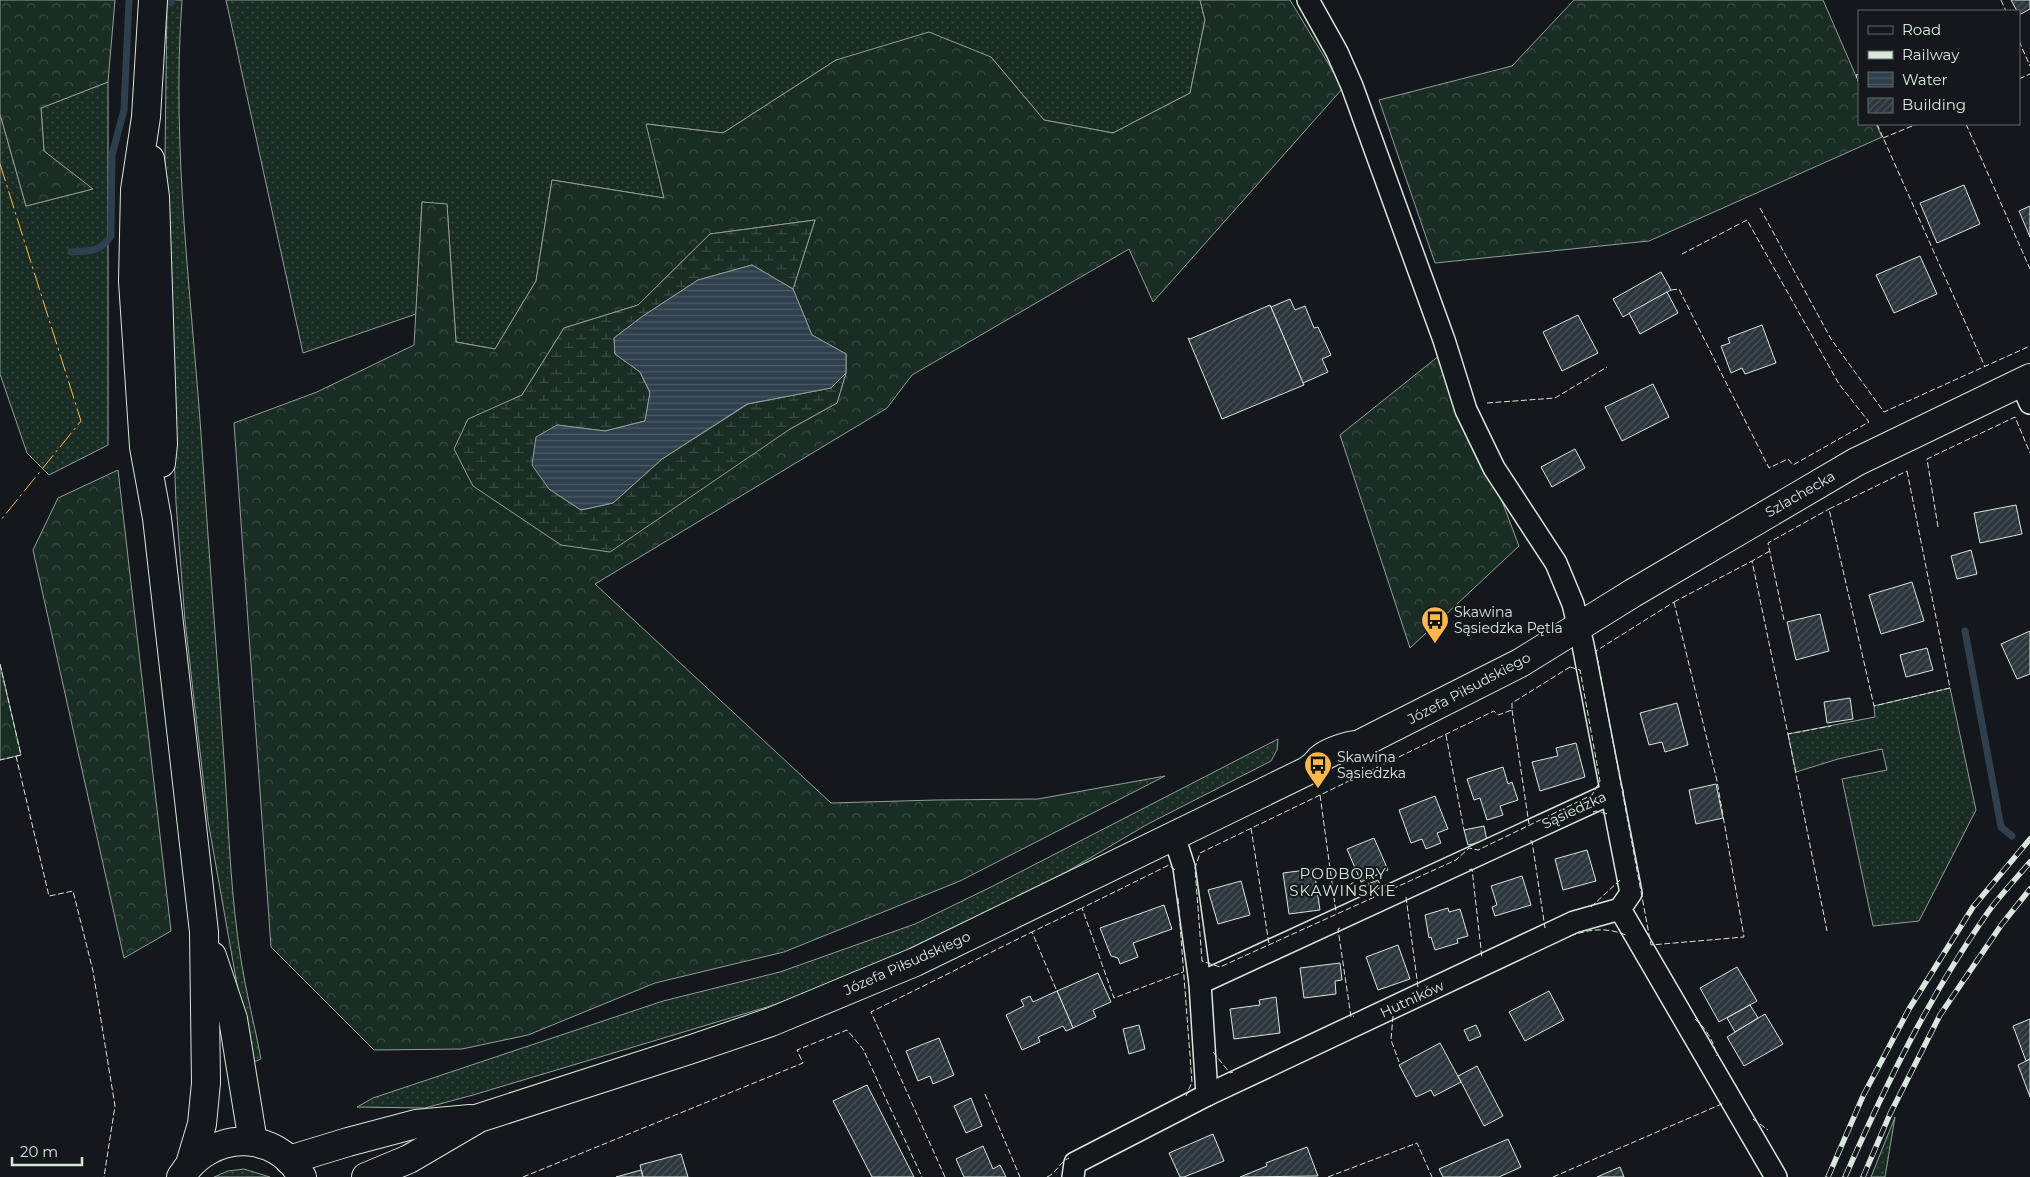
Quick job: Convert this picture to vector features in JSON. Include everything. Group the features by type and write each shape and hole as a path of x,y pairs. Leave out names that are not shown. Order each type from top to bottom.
{"main road":[{"path":"153,0 146,117 135,190 133,281 144,447 157,518 204,932 206,1083 202,1124 186,1171"},
{"name":"Szlachecka","path":"1579,627 1831,476 1901,439 2027,388"},
{"name":"Józefa Piłsudskiego","path":"366,1177 409,1158 479,1118 771,1022 915,962 1316,766 1327,767 1352,754 1358,746 1490,680 1579,627"},
{"path":"204,932 233,1019 252,1142"},
{"path":"411,1177 479,1118"},
{"name":"Józefa Piłsudskiego","path":"296,1169 348,1142 416,1124 479,1118"},
{"path":"186,1171 212,1148 239,1141 266,1145 296,1169"}],"street":[{"path":"1308,0 1337,52 1352,86 1444,340 1466,410 1494,468 1556,563 1573,604 1612,793"},
{"name":"Sąsiedzka","path":"1200,983 1612,793 1631,893 1620,909"},
{"path":"1174,836 1184,867 1200,983 1207,1095"},
{"path":"1620,909 1776,1177"},
{"name":"Hutników","path":"1073,1177 1075,1163 1207,1095 1574,922 1620,909"}],"green space":[{"path":"0,0 115,0 108,82 41,108 44,151 93,189 26,206 0,114"},
{"path":"167,0 182,0 179,112 184,224 202,448 233,890 243,972 261,1059 251,1063 208,821 185,621 176,503 166,244"},
{"path":"226,0 1200,0 1205,20 1190,93 1113,133 1044,120 991,57 836,60 723,133 647,124 664,198 552,180 536,281 495,349 456,342 447,205 422,202 416,314 303,353"},
{"path":"1200,0 1290,0 1343,88 1153,302 1129,249 912,375 887,408 595,584 831,803 1038,799 1165,776 960,881 784,952 655,983 528,1035 462,1049 374,1050 271,947 234,423 317,392 414,345 422,202 447,204 456,342 495,349 536,281 552,180 664,198 646,124 723,133 836,60 929,32 991,57 1044,120 1113,133 1190,93 1205,20","holes":["815,220 793,289 812,335 846,354 846,373 837,403 790,429 561,545 468,420 522,395 564,328 638,305 710,234"]},
{"path":"1574,0 1823,0 1858,81 1858,125 1876,125 1882,137 1649,241 1435,263 1379,100 1512,66"},
{"path":"108,82 108,445 49,475 27,453 0,374 0,114 26,206 92,189 44,151 41,108"},
{"path":"815,220 793,289 752,265 698,280 643,316 614,338 615,354 640,372 650,393 645,421 605,431 557,425 549,489 581,510 613,503 662,459 748,404 831,388 846,373 837,403 790,429 610,552 561,545 473,486 454,449 468,419 522,395 564,328 638,305 710,234"},
{"path":"1445,351 1519,546 1410,648 1340,435"},
{"path":"118,470 171,931 124,958 33,550 58,498"},
{"path":"0,664 21,755 0,760"},
{"path":"1950,688 1976,810 1919,921 1873,926 1842,779 1887,770 1882,749 1838,759 1796,772 1788,734 1875,717 1874,706"},
{"path":"1278,739 1277,750 1271,761 1146,825 1029,894 913,948 799,996 425,1108 357,1107 373,1098 663,1001 780,972 915,924 993,886"},
{"path":"1895,1117 1885,1177 1871,1177"},
{"path":"244,1169 270,1177 214,1177 228,1171"}],"water":[{"path":"752,265 793,289 812,335 846,354 846,373 831,388 747,404 662,459 613,503 581,510 549,489 532,465 536,437 557,425 605,431 645,421 650,392 640,372 615,354 614,338 643,316 698,280"}],"building":[{"path":"2011,0 2030,0 2030,9 2020,14 2020,10 2016,10"},
{"path":"1964,185 1980,224 1937,243 1920,203"},
{"path":"2030,206 2030,237 2019,211"},
{"path":"1920,256 1937,294 1894,313 1876,275"},
{"path":"1661,272 1671,290 1623,317 1613,299"},
{"path":"1667,292 1678,313 1640,334 1629,313"},
{"path":"1290,299 1295,310 1305,306 1314,328 1318,327 1331,355 1322,359 1328,372 1303,383 1271,307"},
{"path":"1270,305 1304,385 1222,419 1188,338 1190,339"},
{"path":"1578,315 1598,353 1562,371 1543,332"},
{"path":"1762,325 1776,363 1745,374 1742,368 1731,373 1721,346 1730,343 1728,338"},
{"path":"1653,384 1669,417 1622,441 1605,407"},
{"path":"1575,449 1585,468 1552,487 1541,467"},
{"path":"2016,505 2022,534 1980,543 1974,513"},
{"path":"1971,550 1977,574 1957,579 1951,556"},
{"path":"1912,582 1924,621 1881,634 1869,595"},
{"path":"1820,614 1829,651 1796,660 1787,622"},
{"path":"2030,631 2030,674 2017,679 2001,644"},
{"path":"1927,648 1933,670 1906,677 1900,655"},
{"path":"1850,698 1853,719 1827,723 1824,702"},
{"path":"1677,703 1688,745 1665,752 1662,742 1649,745 1640,713"},
{"path":"1576,743 1585,777 1540,791 1532,762 1558,756 1556,748"},
{"path":"1503,767 1508,784 1512,782 1518,800 1500,806 1503,815 1487,820 1480,798 1474,800 1467,779"},
{"path":"1716,784 1723,818 1696,824 1689,790"},
{"path":"1435,796 1448,829 1437,833 1441,843 1426,849 1422,839 1411,843 1399,810"},
{"path":"1484,826 1487,841 1468,845 1464,830"},
{"path":"1374,838 1388,870 1361,882 1347,849"},
{"path":"1587,850 1596,881 1563,890 1555,859"},
{"path":"1314,869 1320,910 1289,914 1283,873"},
{"path":"1522,876 1531,905 1495,916 1492,907 1497,905 1491,886"},
{"path":"1378,880 1383,891 1373,895 1368,884"},
{"path":"1241,881 1250,915 1218,924 1208,890"},
{"path":"1164,905 1172,929 1133,943 1138,957 1120,964 1118,958 1111,956 1100,928"},
{"path":"1448,908 1449,912 1460,909 1468,936 1457,939 1458,943 1435,950 1431,937 1429,938 1425,915"},
{"path":"1398,945 1410,979 1378,990 1366,957"},
{"path":"1340,963 1342,980 1335,981 1336,994 1304,998 1300,968"},
{"path":"1737,967 1757,1001 1719,1022 1700,988"},
{"path":"1098,973 1111,1002 1093,1010 1096,1017 1073,1028 1057,991"},
{"path":"1057,991 1073,1028 1066,1031 1063,1026 1038,1037 1040,1042 1022,1050 1006,1015 1024,1006 1021,1000 1030,996 1033,1002"},
{"path":"1549,991 1564,1020 1525,1041 1509,1012"},
{"path":"1276,997 1280,1033 1234,1039 1230,1009 1260,1005 1259,1000"},
{"path":"1750,1005 1758,1018 1735,1032 1727,1018"},
{"path":"1765,1014 1783,1044 1744,1066 1727,1037"},
{"path":"2030,1019 2030,1059 2026,1061 2013,1026"},
{"path":"1139,1025 1145,1049 1129,1054 1123,1029"},
{"path":"1476,1025 1481,1036 1469,1041 1464,1030"},
{"path":"939,1038 954,1075 933,1084 930,1076 918,1081 906,1051"},
{"path":"1440,1043 1461,1082 1434,1096 1431,1090 1416,1097 1399,1065"},
{"path":"2030,1059 2030,1097 2018,1065"},
{"path":"1477,1066 1503,1116 1484,1126 1458,1076"},
{"path":"867,1085 914,1177 872,1177 833,1101"},
{"path":"971,1098 982,1126 966,1133 954,1106"},
{"path":"1213,1134 1224,1161 1180,1177 1169,1153"},
{"path":"1508,1139 1521,1167 1499,1177 1443,1177 1439,1169"},
{"path":"983,1146 993,1169 1000,1165 1006,1177 964,1177 956,1159"},
{"path":"1307,1147 1318,1176 1240,1177 1267,1166 1266,1163"},
{"path":"681,1154 688,1177 643,1177 640,1165"},
{"path":"1620,1167 1624,1177 1597,1177"},
{"path":"641,1170 643,1177 616,1177"}],"waterway":[{"path":"71,252 94,250 103,245 111,236 112,155 124,110 129,0"},
{"path":"1965,631 2001,827 2012,836"}],"railway":[{"path":"1828,1177 1863,1096 1909,1009 1973,907 2030,839"},
{"path":"1845,1177 1892,1076 1927,1010 1965,946 1991,908 2030,862"},
{"path":"1863,1177 1890,1114 1940,1015 2002,924 2030,889"}],"fence":[{"path":"2001,0 2006,10"},
{"path":"2020,43 2030,66"},
{"path":"1858,74 1856,75 1858,80"},
{"path":"2020,79 2030,74"},
{"path":"1877,125 1985,367"},
{"path":"1883,138 1915,125"},
{"path":"1966,125 2030,269"},
{"path":"1760,208 1831,339 1884,412 2030,346"},
{"path":"1671,290 1679,289 1769,468 1788,459 1793,465 1869,422 1839,384 1747,220 1682,254"},
{"path":"1487,403 1555,398 1607,367"},
{"path":"1938,527 1927,459 2015,417 2030,453"},
{"path":"1907,471 1950,688 1874,706 1829,509 1907,471"},
{"path":"1784,620 1768,543 1829,509"},
{"path":"1770,551 1752,561 1788,734 1831,726"},
{"path":"1674,602 1752,561"},
{"path":"1674,602 1717,781 1744,937 1651,945 1596,651 1674,602"},
{"path":"0,664 21,755 0,760"},
{"path":"1570,667 1580,670 1600,781 1592,795 1478,850 1469,848 1456,860 1220,967 1202,961 1195,868 1200,853 1494,711 1498,715 1512,710 1512,703 1570,667"},
{"path":"1512,710 1529,824"},
{"path":"1788,734 1827,931"},
{"path":"1446,735 1464,830"},
{"path":"16,756 49,896 73,891 93,971 115,1106 104,1177"},
{"path":"1320,795 1336,912"},
{"path":"1593,812 1608,814"},
{"path":"1251,828 1269,944"},
{"path":"1530,841 1532,841 1545,928"},
{"path":"1175,870 1169,865 1082,908 1114,998 1183,972"},
{"path":"1469,870 1472,869 1482,958"},
{"path":"1591,907 1620,880"},
{"path":"1406,897 1418,987"},
{"path":"1178,898 1192,1082 1186,1096"},
{"path":"1056,989 1032,932 1082,908"},
{"path":"1340,928 1338,929 1351,1017 1354,1016"},
{"path":"1570,936 1598,930 1619,932 1626,935"},
{"path":"945,1177 871,1012 1032,932"},
{"path":"1393,1016 1391,1040 1399,1062"},
{"path":"1695,1019 1709,1036 1717,1056"},
{"path":"523,1177 803,1063 797,1050 847,1030 863,1049 922,1177"},
{"path":"1213,1052 1230,1073 1233,1072"},
{"path":"985,1094 1020,1177"},
{"path":"1553,1177 1724,1103"},
{"path":"1753,1119 1768,1130"},
{"path":"1328,1177 1417,1143 1432,1177"},
{"path":"1047,1177 1069,1158"}],"power":[{"path":"0,164 81,421 0,521"}],"place":[{"name":"Skawina Sąsiedzka Pętla","path":"1435,644"},
{"name":"Skawina Sąsiedzka","path":"1318,789"}],"district":[{"name":"PODBORY SKAWIŃSKIE","path":"1343,882"}]}
